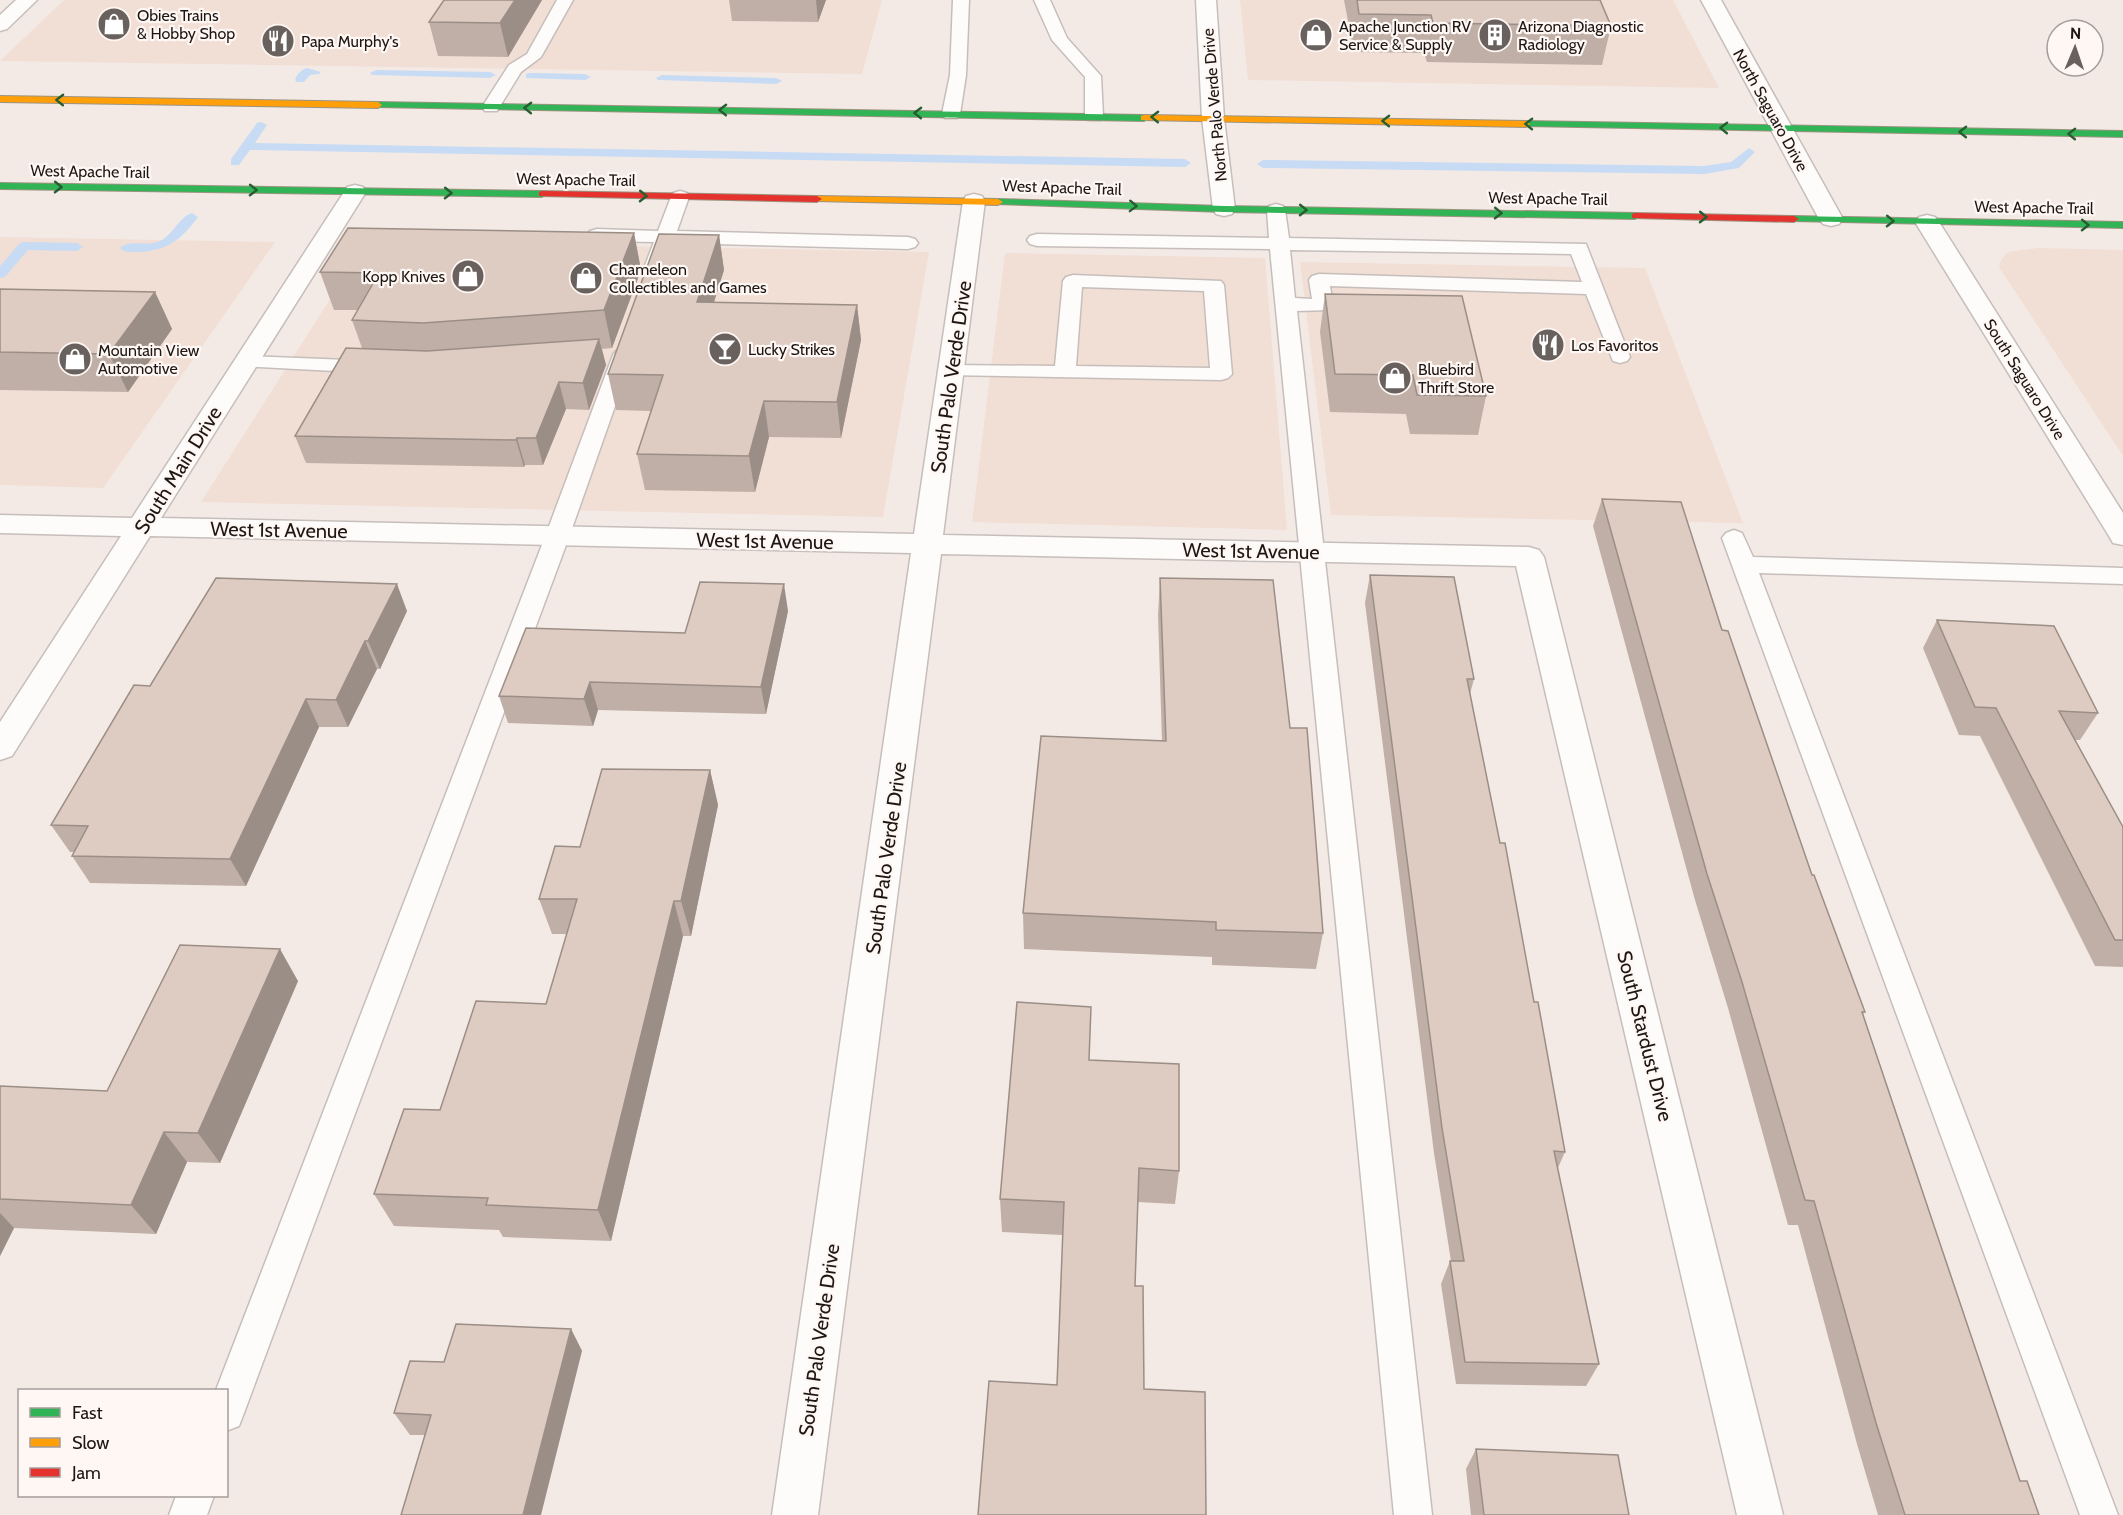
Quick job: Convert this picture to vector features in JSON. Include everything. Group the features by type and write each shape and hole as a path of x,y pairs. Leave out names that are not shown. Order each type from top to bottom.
{"main road":[{"path":"0,99 2123,134"},
{"name":"West Apache Trail","path":"0,186 974,201 1224,209 2123,225"}],"street":[{"path":"0,25 27,0"},
{"name":"North Palo Verde Drive","path":"1206,0 1213,118 1224,209"},
{"name":"North Saguaro Drive","path":"1711,0 1831,219"},
{"name":"South Main Drive","path":"0,748 355,192"},
{"name":"South Palo Verde Drive","path":"795,1515 929,545 974,201"},
{"name":"South Saguaro Drive","path":"1927,222 2123,536"},
{"name":"West 1st Avenue","path":"0,524 1529,557"},
{"name":"South Stardust Drive","path":"1529,557 1760,1515"}],"lane":[{"path":"490,107 515,69 533,57 565,0"},
{"path":"951,114 958,75 961,0"},
{"path":"1042,0 1060,40 1093,76 1094,116"},
{"path":"646,291 680,197"},
{"path":"1276,210 1413,1515"},
{"path":"574,235 908,243"},
{"path":"1037,240 1579,248 1620,357"},
{"path":"1286,304 1323,306 1319,280 1594,288"},
{"path":"952,371 1221,374 1214,285 1073,281 1065,372"},
{"path":"228,1408 557,537 617,349"},
{"path":"245,362 399,368"},
{"path":"2099,1515 1739,551 2123,576"},
{"path":"188,1515 195,1497"}],"shaded area":[{"path":"64,0 882,0 862,74 0,61"},
{"path":"1240,0 1673,0 1719,88 1248,80"},
{"path":"0,237 275,242 103,488 0,485"},
{"path":"367,241 929,252 883,517 201,502"},
{"path":"2038,248 2123,250 2123,456 1999,267 2001,260 2008,252"},
{"path":"1005,253 1265,258 1287,530 972,522"},
{"path":"1300,262 1645,268 1743,523 1331,515"}],"building":[{"path":"444,0 515,0 500,23 429,22"},
{"path":"1357,0 1600,0 1611,26 1433,23 1431,15 1359,14"},
{"path":"348,228 634,233 604,310 423,323 352,320 379,273 320,272"},
{"path":"659,234 719,235 697,302 857,305 837,402 764,401 749,456 637,454 663,375 608,374"},
{"path":"0,289 155,292 109,354 0,352"},
{"path":"1325,294 1462,296 1486,396 1417,395 1413,375 1335,374"},
{"path":"599,339 583,383 559,382 536,438 517,438 516,440 295,436 346,348 427,351"},
{"path":"1602,499 1681,502 1722,630 1728,631 1812,875 1814,875 1865,1012 1862,1012 2020,1481 2027,1481 2039,1515 1905,1515 1876,1423 1814,1201 1805,1200 1742,982 1707,874"},
{"path":"1370,575 1454,577 1474,679 1467,679 1500,843 1505,843 1534,1002 1538,1002 1565,1152 1554,1151 1599,1364 1465,1362 1450,1261 1464,1261 1442,1128"},
{"path":"216,578 397,584 336,700 306,699 230,859 72,856 88,826 51,825 134,685 150,686"},
{"path":"1160,578 1273,580 1290,728 1307,728 1323,933 1216,930 1216,922 1023,913 1041,736 1166,741"},
{"path":"700,582 784,584 761,687 590,682 584,699 499,696 526,628 685,633"},
{"path":"1937,620 2054,626 2098,713 2059,711 2123,827 2123,940 2115,940 1996,708 1975,707"},
{"path":"602,769 710,770 681,901 674,901 598,1210 486,1205 488,1198 374,1194 404,1109 440,1110 476,1001 546,1004 577,899 539,899 555,846 580,847"},
{"path":"180,945 280,949 198,1133 164,1132 131,1205 0,1199 0,1086 107,1091"},
{"path":"1017,1002 1091,1007 1089,1060 1179,1064 1179,1171 1139,1168 1135,1286 1143,1286 1144,1389 1205,1392 1206,1515 978,1515 989,1381 1057,1385 1064,1202 1000,1199"},
{"path":"456,1324 571,1329 523,1515 401,1515 431,1415 394,1413 410,1361 444,1362"},
{"path":"1476,1449 1618,1455 1629,1515 1484,1515"}],"waterway":[{"path":"300,80 307,71 315,72"},
{"path":"376,73 490,75"},
{"path":"530,76 585,77"},
{"path":"662,78 776,81"},
{"path":"235,162 261,125"},
{"path":"247,146 1185,163"},
{"path":"1263,164 1704,170 1735,165 1749,152"},
{"path":"126,248 165,244 192,217"},
{"path":"0,274 25,246 77,247"}],"traffic: fast":[{"path":"378,105 1144,118"},
{"path":"1526,124 2123,134"},
{"path":"0,186 542,194"},
{"path":"998,202 1224,209 1635,216"},
{"path":"1794,219 2123,225"}],"traffic: slow":[{"path":"0,99 378,105"},
{"path":"1144,118 1526,124"},
{"path":"817,199 998,202"}],"traffic: jam":[{"path":"542,194 817,199"},
{"path":"1635,216 1794,219"}],"place":[{"name":"Obies Trains & Hobby Shop","path":"114,24"},
{"name":"Apache Junction RV Service & Supply","path":"1316,35"},
{"name":"Arizona Diagnostic Radiology","path":"1495,35"},
{"name":"Papa Murphy's","path":"278,41"},
{"name":"Kopp Knives","path":"468,276"},
{"name":"Chameleon Collectibles and Games","path":"586,278"},
{"name":"Los Favoritos","path":"1548,345"},
{"name":"Lucky Strikes","path":"725,349"},
{"name":"Mountain View Automotive","path":"75,359"},
{"name":"Bluebird Thrift Store","path":"1395,378"}]}
